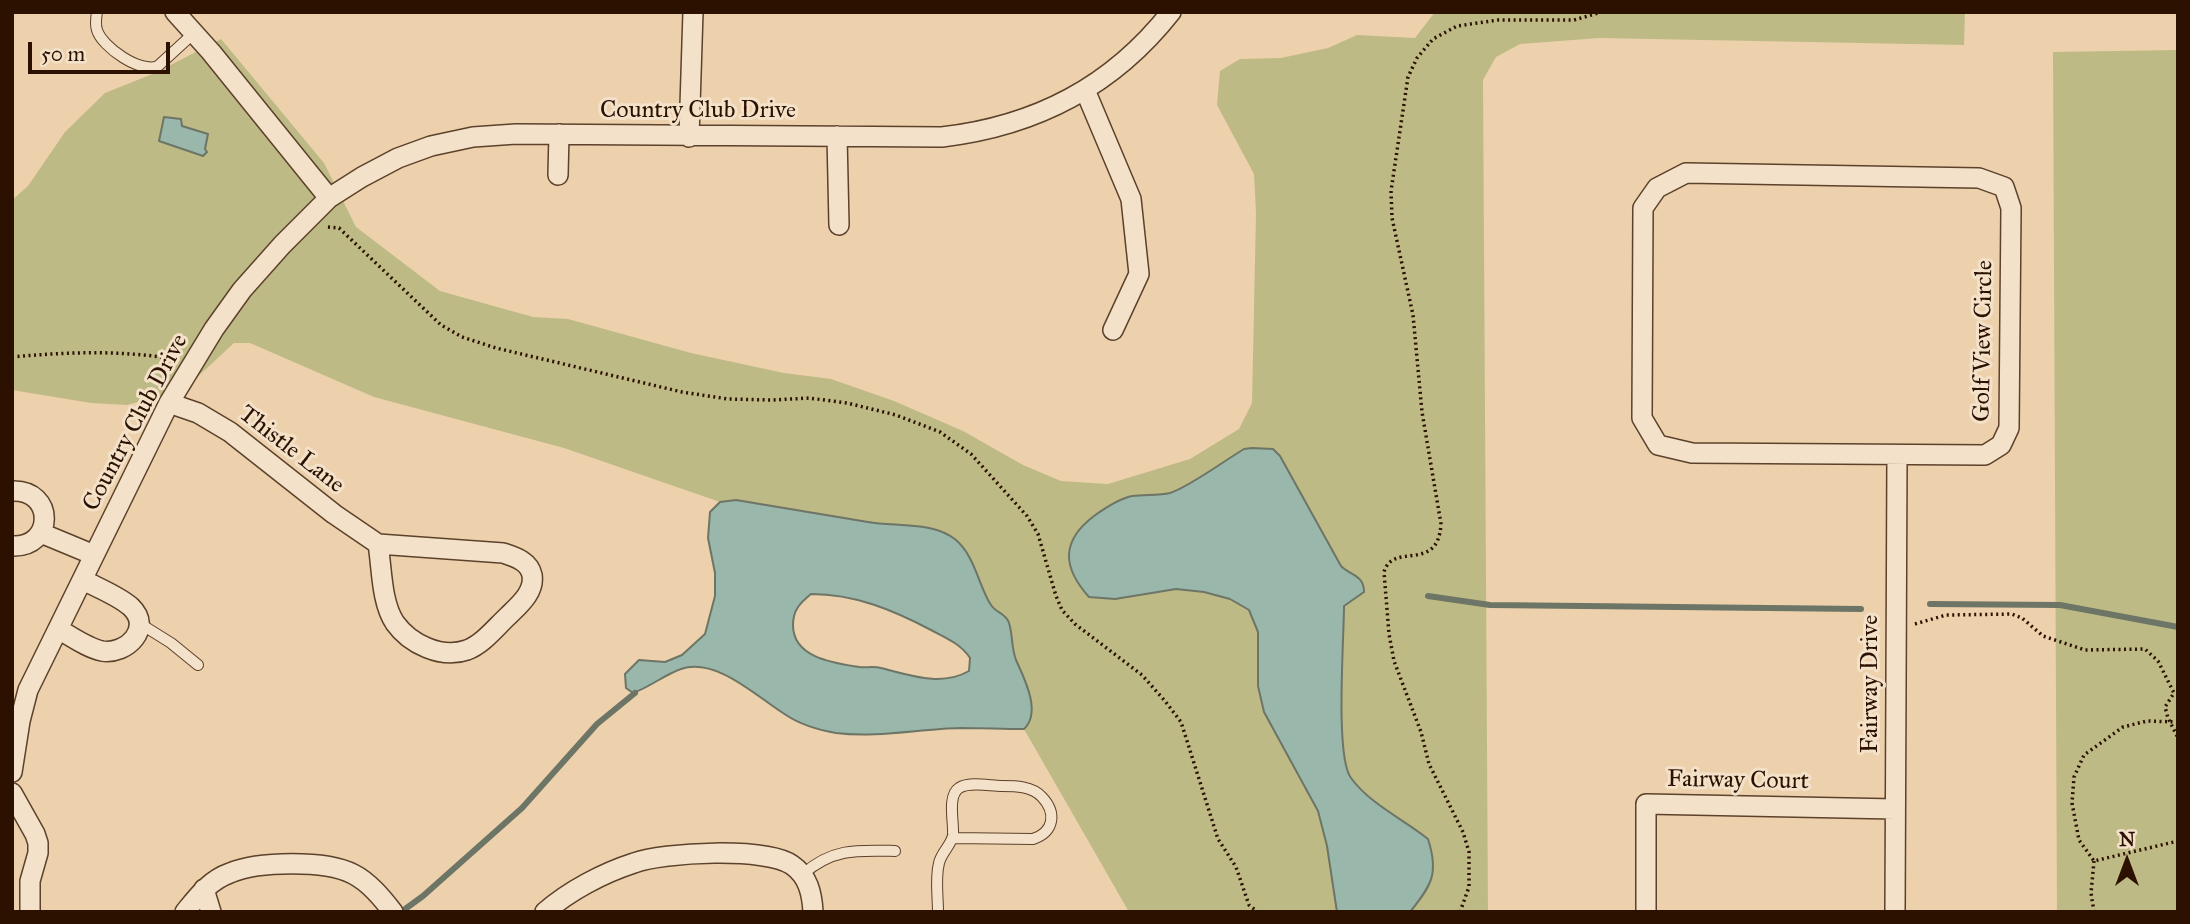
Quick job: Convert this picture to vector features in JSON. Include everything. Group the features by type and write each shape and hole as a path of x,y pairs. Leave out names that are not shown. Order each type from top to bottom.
{"street":[{"path":"689,137 693,12"},
{"name":"Country Club Drive","path":"12,772 28,690 169,402 242,290 329,198 398,158 431,146 472,137 559,134 942,137 980,132 1016,123 1085,90 1125,62 1150,39 1171,12"},
{"path":"178,13 329,198"},
{"path":"1085,90 1131,199 1139,274 1113,330"},
{"path":"558,175 559,134"},
{"path":"836,136 839,225"},
{"name":"Golf View Circle","path":"1686,173 1979,178 2004,187 2011,208 2009,428 2001,445 1985,455 1897,456 1692,453 1658,445 1642,418 1643,208 1657,188 1686,173"},
{"name":"Thistle Lane","path":"169,402 198,413 230,432 334,514 378,544 503,554 519,559 527,566 532,575 532,584 522,603 483,640 468,650 441,652 408,637 395,622 387,606 378,544"},
{"name":"Fairway Drive","path":"1895,912 1897,456"},
{"path":"12,491 24,492 38,501 45,516 41,533 29,544 12,546"},
{"path":"41,533 94,555"},
{"path":"58,629 103,651 127,647 134,640 138,623 130,606 83,580"},
{"path":"12,793 36,834 38,843 30,881 30,912"},
{"name":"Fairway Court","path":"1646,912 1646,804 1895,809"},
{"path":"545,912 605,875 635,862 703,854 780,858 803,874 809,887 813,912"},
{"path":"185,912 204,889 231,872 251,867 305,863 354,874 368,884 389,907"},
{"path":"204,889 211,912"}],"lane":[{"path":"97,12 97,29 101,37 114,51 140,67 152,69 158,66 194,33"},
{"path":"138,623 171,643 198,665"},
{"path":"938,912 939,863 953,838 953,797 956,790 961,786 1028,788 1046,801 1051,812 1048,829 1043,835 1033,839 953,838"},
{"path":"803,874 818,861 832,855 862,850 895,851"}],"path":[{"path":"1460,912 1469,887 1469,852 1463,832 1429,764 1394,661 1384,572 1386,565 1394,559 1425,554 1434,548 1440,538 1441,524 1422,412 1413,315 1392,218 1391,191 1408,78 1417,58 1433,39 1457,26 1498,20 1574,20 1602,12"},
{"path":"322,229 339,228 441,325 462,337 496,348 682,392 728,399 809,398 896,415 940,432 971,454 1027,516 1041,544 1062,610 1075,624 1142,675 1181,722 1218,839 1236,867 1249,905 1258,912"},
{"path":"12,357 69,352 146,354 194,362"},
{"path":"1896,629 1946,615 2012,614 2022,618 2043,636 2085,650 2146,649 2158,661 2174,693 2165,707 2178,738"},
{"path":"2094,912 2091,893 2094,862 2078,840 2072,803 2074,777 2084,755 2123,727 2147,721 2178,722"},
{"path":"2094,862 2178,841"}],"shaded area":[{"path":"1435,12 1965,12 1964,45 1599,38 1520,44 1496,57 1483,80 1488,912 1129,912 1024,729 1029,724 1031,712 1026,683 1012,651 1010,625 1005,615 991,606 967,554 939,530 871,523 736,500 720,502 564,448 374,397 250,343 234,343 192,382 167,394 127,405 91,403 12,390 12,200 28,186 65,132 105,93 155,73 221,39 324,163 356,227 440,291 533,317 568,319 691,353 784,373 831,379 894,401 963,431 1023,465 1061,481 1108,484 1190,459 1239,429 1252,403 1256,213 1254,174 1217,105 1220,71 1240,59 1281,58 1328,48 1357,35 1415,38"},
{"path":"2178,50 2178,912 2057,912 2053,52"},
{"path":"164,117 181,119 182,126 208,134 205,149 207,152 203,156 159,141"},
{"path":"1244,449 1273,449 1280,456 1341,566 1362,582 1364,592 1344,606 1343,747 1346,766 1359,787 1428,839 1433,870 1424,894 1410,912 1337,912 1327,846 1318,811 1264,712 1258,686 1258,632 1249,610 1230,599 1204,592 1176,589 1115,599 1089,597 1080,586 1070,565 1071,545 1076,535 1083,525 1107,507 1132,496 1165,494 1178,490"},
{"path":"736,500 868,522 925,527 956,540 968,554 991,605 1006,617 1009,623 1014,655 1030,695 1031,714 1024,729 960,728 882,734 836,733 798,722 723,674 695,667 681,669 633,693 626,688 625,674 639,660 665,662 682,655 705,634 715,596 715,573 708,538 710,512 720,502","holes":["811,594 858,600 888,610 948,639 970,658 969,671 948,678 925,678 878,667 859,667 827,661 807,652 795,636 794,615"]}],"waterway":[{"path":"1428,596 1490,605 1861,609"},
{"path":"1930,604 2060,605 2178,627"},
{"path":"401,912 423,896 522,808 597,724 635,693"}]}
